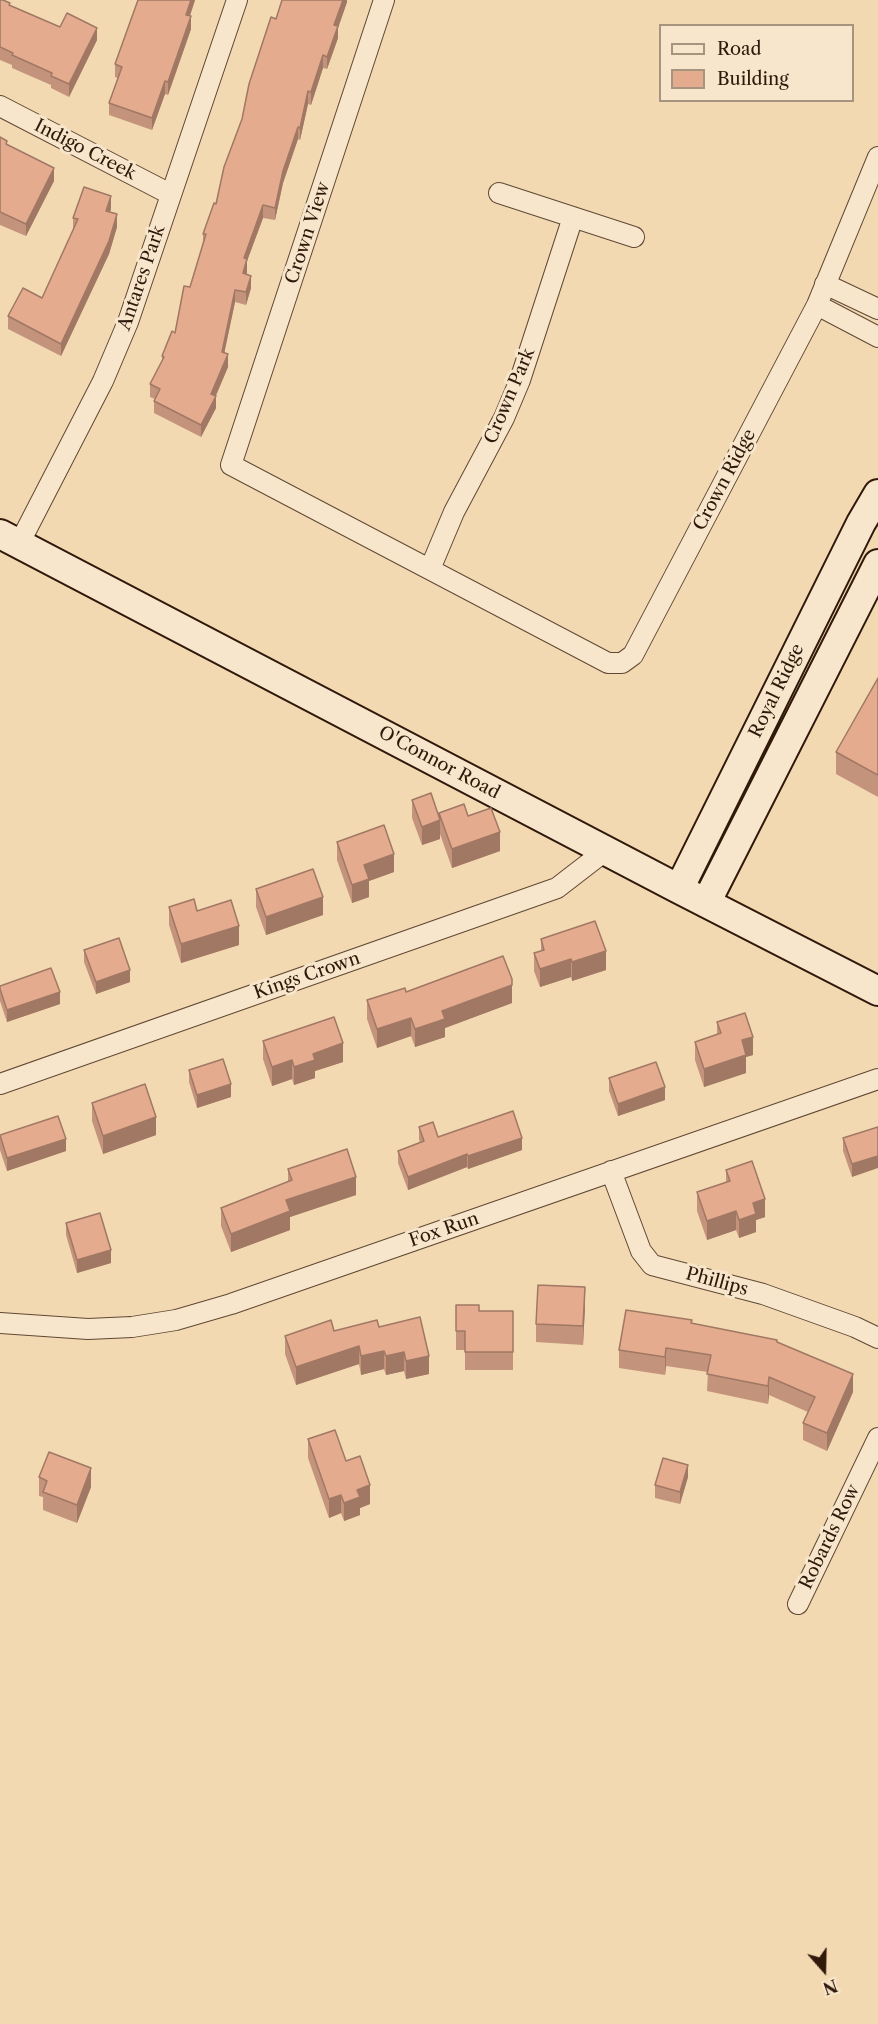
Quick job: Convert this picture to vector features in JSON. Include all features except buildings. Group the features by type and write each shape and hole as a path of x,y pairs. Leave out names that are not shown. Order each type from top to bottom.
{"main road":[{"name":"Royal Ridge","path":"679,889 861,523 878,494"},
{"name":"O'Connor Road","path":"10,539 605,851 878,991"},
{"name":"Royal Ridge","path":"706,903 878,564"}],"street":[{"name":"Antares Park","path":"10,539 103,381 124,332 237,0"},
{"name":"Crown View","path":"384,0 231,465 430,568"},
{"name":"Indigo Creek","path":"0,106 170,194"},
{"name":"Crown Ridge","path":"430,568 608,663 622,663 633,655 817,305 878,157"},
{"path":"499,193 634,237"},
{"name":"Crown Park","path":"430,568 454,512 504,418 520,380 573,217"},
{"path":"825,284 878,309"},
{"path":"817,305 878,337"},
{"name":"Kings Crown","path":"0,1084 557,888 605,851"},
{"name":"Fox Run","path":"0,1323 88,1329 132,1327 176,1320 231,1304 878,1079"},
{"name":"Phillips","path":"611,1171 641,1251 652,1265 763,1294 878,1338"},
{"name":"Robards Row","path":"798,1604 878,1438"}]}
